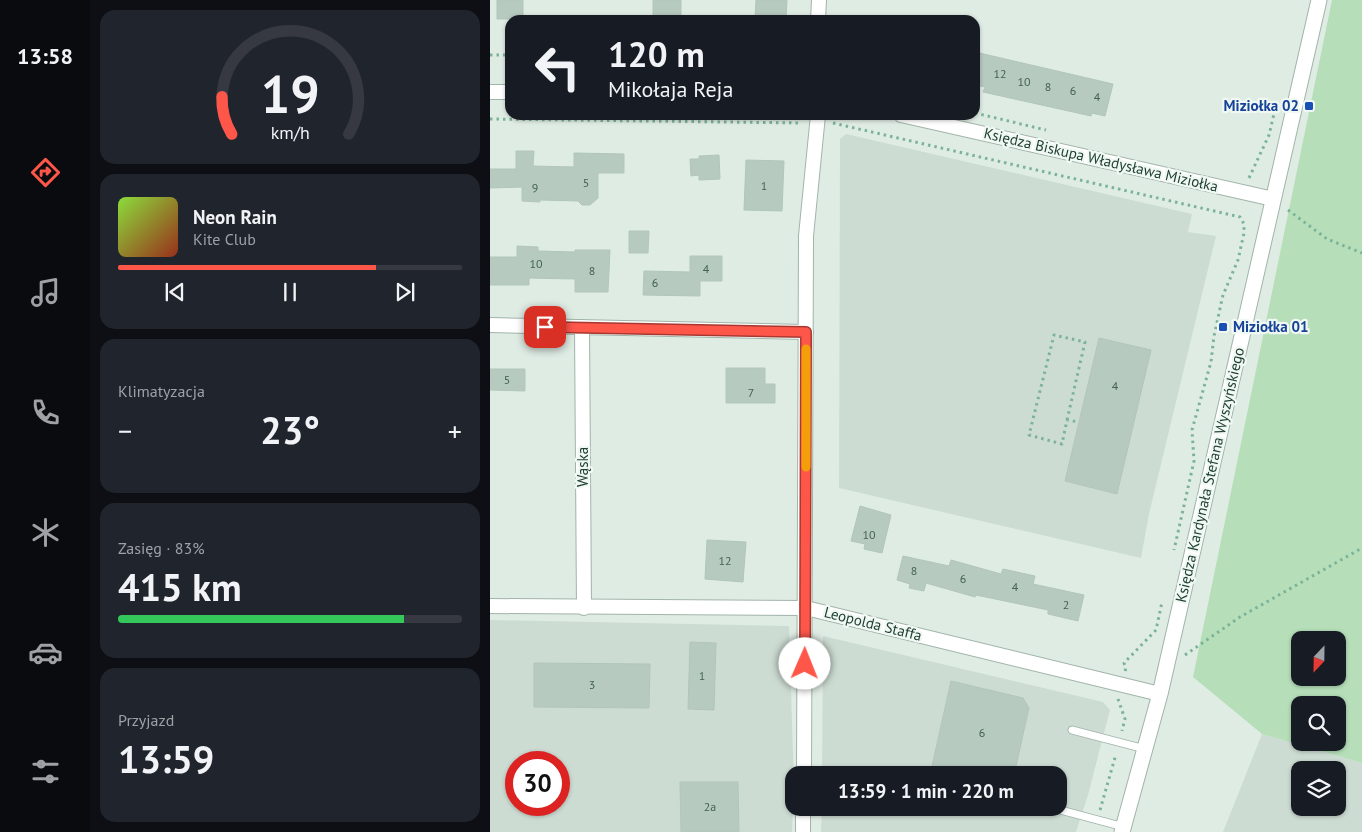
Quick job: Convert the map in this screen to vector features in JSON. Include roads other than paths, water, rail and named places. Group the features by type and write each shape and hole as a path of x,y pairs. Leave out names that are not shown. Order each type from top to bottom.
{"street":[{"path":"818,0 818,15"},
{"name":"Księdza Kardynała Stefana Wyszyńskiego","path":"1123,830 1160,694 1319,0"},
{"path":"490,92 505,92"},
{"path":"804,766 806,236 818,120"},
{"name":"Księdza Biskupa Władysława Miziołka","path":"923,120 1273,200"},
{"path":"490,325 806,332"},
{"name":"Wąska","path":"582,327 584,608"},
{"name":"Leopolda Staffa","path":"490,606 806,608 1160,694"},
{"path":"803,816 803,832"}],"lane":[{"path":"1072,730 1146,749"},
{"path":"1067,812 1123,830"}],"place":[{"name":"Miziołka 02","path":"1309,106"},
{"name":"Miziołka 01","path":"1223,327"}]}
